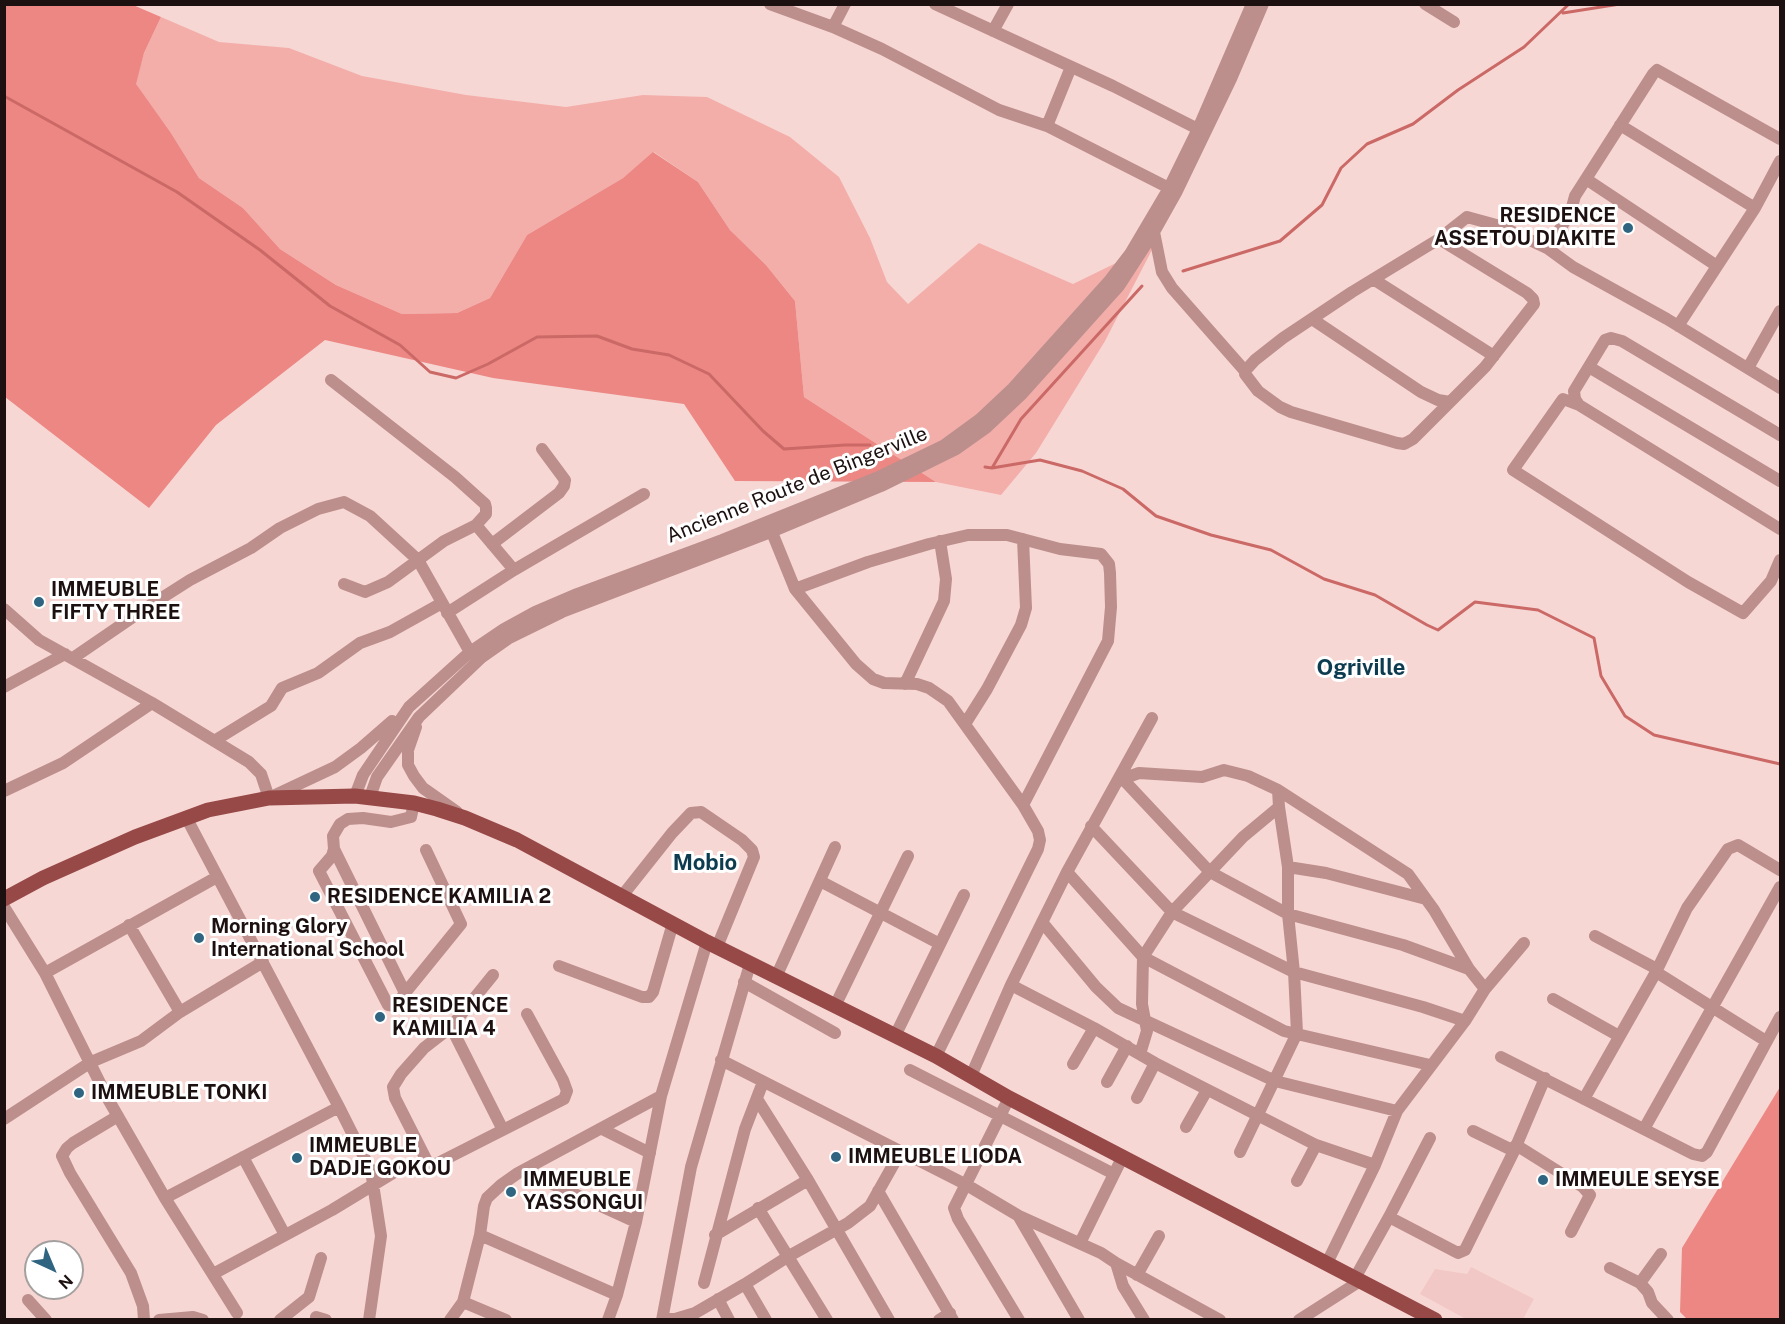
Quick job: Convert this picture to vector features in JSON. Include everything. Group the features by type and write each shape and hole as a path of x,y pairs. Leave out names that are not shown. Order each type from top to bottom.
{"main road":[{"path":"4,899 83,859 186,817 208,810 269,798 362,797 414,803 465,818 517,840 712,945 936,1056 1009,1098 1435,1320"}],"street":[{"path":"770,4 833,27 882,49 999,110 1047,126 1169,188"},
{"path":"833,27 845,4"},
{"path":"935,4 1198,129"},
{"path":"993,31 1008,4"},
{"name":"Ancienne Route de Bingerville","path":"362,797 419,717 482,657 536,624 769,527 881,476 943,446 980,419 1013,388 1110,280 1130,254 1169,188 1198,129 1252,4"},
{"name":"Ancienne Route de Bingerville","path":"362,797 363,775 409,707 470,652 504,629 535,612 577,594 881,486 956,449 987,427 1021,395 1119,286 1177,191 1231,79 1263,4"},
{"path":"1425,4 1454,22"},
{"path":"1047,126 1071,67"},
{"path":"1547,248 1570,214 1575,196 1657,70 1780,139"},
{"path":"1620,125 1755,208"},
{"path":"1678,326 1755,208 1780,161"},
{"path":"1587,178 1718,266"},
{"path":"1245,371 1264,353 1312,319 1439,239 1467,217 1500,226 1547,248 1573,267 1678,326 1780,388"},
{"path":"1154,232 1162,272 1172,288 1245,371 1258,391 1280,407 1404,444 1413,439 1494,356 1534,304 1533,299 1527,293 1439,239"},
{"path":"1373,279 1494,356"},
{"path":"1748,368 1780,311"},
{"path":"1312,319 1421,392 1438,400 1450,402"},
{"path":"1579,405 1574,391 1605,340 1616,339 1780,435"},
{"path":"1589,367 1780,481"},
{"path":"331,380 455,477 484,504 486,514 476,525 444,541 388,582 365,592 344,584"},
{"path":"1780,529 1579,405 1563,399 1514,470 1688,582 1743,613 1771,581 1780,560"},
{"path":"492,544 559,493 564,486 565,480 542,449"},
{"path":"214,741 271,706 282,688 318,673 360,643 445,608 644,494"},
{"path":"4,687 69,656 190,580 251,548 280,528 318,509 344,502 370,516 418,560 470,652"},
{"path":"476,525 514,570"},
{"name":"Ancienne Route de Bingerville","path":"769,527 795,589 864,672 884,683 917,684 929,688 948,701 1023,805 1038,831 1040,840 1038,849 936,1056"},
{"path":"795,589 868,562 968,535 1007,535 1060,549 1101,554 1109,564 1111,607 1108,641 1104,653 1023,805"},
{"path":"965,724 1021,625 1026,608 1023,540"},
{"path":"905,684 944,601 946,579 940,541"},
{"path":"4,609 39,640 152,703 249,762 261,774 269,798 335,767 409,707"},
{"path":"4,791 63,763 152,703"},
{"path":"419,717 408,750 408,765 423,788 465,818"},
{"path":"971,1076 1011,985 1066,872 1121,778 1152,718"},
{"path":"1121,778 1140,773 1202,777 1224,770 1248,776 1278,790 1398,867 1416,883 1469,969 1485,989"},
{"path":"1121,778 1210,872 1288,914 1403,945 1469,969"},
{"path":"1240,1152 1297,1033 1288,914 1288,867 1278,790"},
{"path":"414,803 411,818 404,820 391,822 363,818 348,819 340,824 333,836 332,856 319,871 388,1005 396,1006 461,924 426,850"},
{"path":"1140,1054 1147,1031 1143,1019 1141,990 1143,957 1172,912 1243,837 1279,807"},
{"path":"608,1320 636,1222 661,1096 712,945 754,857 752,850 742,840 701,812 692,813 672,833 622,896"},
{"path":"186,817 371,1171 381,1236 369,1320"},
{"path":"1091,826 1172,912 1294,972 1423,1007 1465,1021"},
{"path":"1584,1099 1656,971 1687,908 1728,849 1738,845 1780,870"},
{"path":"776,977 835,847"},
{"path":"334,849 405,993"},
{"path":"835,1006 908,856"},
{"path":"1288,867 1326,873 1426,899"},
{"path":"1066,872 1143,957 1284,1031 1430,1065"},
{"path":"45,974 217,877"},
{"path":"820,881 940,944"},
{"path":"1644,1129 1780,887"},
{"path":"895,1036 964,895"},
{"path":"4,907 45,974 118,1116 165,1198 237,1313"},
{"path":"1042,922 1107,999 1118,1008 1275,1081 1397,1111"},
{"path":"559,966 642,997 649,997 653,992 672,923"},
{"path":"129,925 180,1012"},
{"path":"1595,936 1656,971 1766,1041"},
{"path":"1327,1263 1375,1165 1397,1111 1465,1021 1485,989 1524,943"},
{"path":"4,1119 92,1062 141,1041 180,1012 263,962"},
{"path":"750,964 691,1167 662,1319 685,1318 835,1228 848,1223 870,1206 901,1151"},
{"path":"430,1167 394,1098 393,1087 401,1074 424,1048 451,1027 493,975"},
{"path":"744,982 835,1033"},
{"path":"1011,985 1155,1063 1316,1145 1375,1165"},
{"path":"1553,999 1619,1036"},
{"path":"213,1274 406,1165 430,1167 564,1099 567,1091 563,1080 527,1014"},
{"path":"1501,1057 1693,1154 1702,1156 1707,1152 1780,1017"},
{"path":"451,1027 503,1130"},
{"path":"1073,1064 1094,1028"},
{"path":"1107,1082 1126,1046"},
{"path":"721,1060 965,1184 1019,1216 1101,1253 1220,1320"},
{"path":"1137,1098 1155,1063"},
{"path":"910,1070 1114,1174"},
{"path":"1389,1217 1458,1253 1462,1252 1470,1242 1515,1148 1545,1078"},
{"path":"704,1283 715,1234 745,1129 763,1082"},
{"path":"1186,1127 1207,1090"},
{"path":"450,1320 463,1302 480,1235 482,1215 488,1198 511,1177 661,1096"},
{"path":"1009,1098 954,1208 955,1214 1019,1320"},
{"path":"757,1099 808,1180 889,1320"},
{"path":"165,1198 339,1107"},
{"path":"118,1116 73,1143 62,1156 131,1273 143,1306 144,1320"},
{"path":"602,1129 650,1153"},
{"path":"1473,1131 1515,1148 1583,1187 1590,1195 1571,1232"},
{"path":"1299,1320 1358,1279 1430,1138"},
{"path":"1297,1180 1316,1145"},
{"path":"1080,1243 1123,1156"},
{"path":"243,1157 285,1235"},
{"path":"524,1171 636,1222"},
{"path":"715,1234 808,1180"},
{"path":"878,1191 947,1317"},
{"path":"758,1208 827,1320"},
{"path":"1019,1216 1079,1320"},
{"path":"480,1235 617,1295"},
{"path":"1137,1275 1159,1236"},
{"path":"1640,1282 1661,1254"},
{"path":"280,1320 309,1297 321,1258"},
{"path":"1116,1263 1123,1286 1144,1320"},
{"path":"1610,1268 1640,1282 1648,1292 1652,1303 1668,1320"},
{"path":"745,1284 766,1320"},
{"path":"718,1299 729,1320"},
{"path":"28,1300 46,1320"},
{"path":"463,1302 506,1320"},
{"path":"159,1320 193,1317 203,1320"}],"shaded area":[{"path":"4,5 133,5 161,17 144,53 136,84 199,178 243,208 280,249 336,285 402,314 457,313 490,298 527,235 623,178 653,152 698,182 730,230 766,265 795,301 804,397 936,482 735,481 684,404 493,378 325,340 216,425 149,508 5,397"},
{"path":"161,17 219,42 289,48 362,76 466,95 566,107 643,95 707,97 790,137 839,177 870,238 887,282 908,304 979,243 1073,284 1155,244 1105,341 1036,453 1001,495 936,482 804,397 795,301 766,265 730,230 698,182 654,152 623,178 527,235 490,298 457,313 402,314 336,285 280,249 243,208 199,178 171,133 135,84 144,53"},
{"path":"1780,1087 1780,1319 1687,1319 1680,1312 1682,1248"},
{"path":"1471,1267 1534,1299 1523,1319 1466,1319 1420,1294 1435,1269 1467,1274"}],"waterway":[{"path":"1183,271 1280,241 1322,205 1341,168 1367,144 1413,124 1458,90 1524,47 1569,4"},
{"path":"1563,13 1620,4"},
{"path":"4,96 177,192 260,250 330,306 400,345 430,372 456,378 488,364 537,337 597,336 632,349 669,355 709,374 763,431 784,449 870,445"},
{"path":"985,467 992,468 1021,419 1142,286"},
{"path":"992,468 1040,460 1082,471 1123,489 1156,516 1211,535 1271,550 1324,579 1375,595 1438,630 1475,602 1538,610 1594,638 1601,676 1625,716 1654,735 1780,764"}],"place":[{"name":"RESIDENCE ASSETOU DIAKITE","path":"1628,228"},
{"name":"IMMEUBLE FIFTY THREE","path":"39,602"},
{"name":"RESIDENCE KAMILIA 2","path":"315,897"},
{"name":"Morning Glory International School","path":"199,938"},
{"name":"RESIDENCE KAMILIA 4","path":"380,1017"},
{"name":"IMMEUBLE TONKI","path":"79,1093"},
{"name":"IMMEUBLE LIODA","path":"836,1157"},
{"name":"IMMEUBLE DADJE GOKOU","path":"297,1158"},
{"name":"IMMEULE SEYSE","path":"1543,1180"},
{"name":"IMMEUBLE YASSONGUI","path":"511,1192"}],"district":[{"name":"Ogriville","path":"1361,668"},
{"name":"Mobio","path":"705,863"}]}
